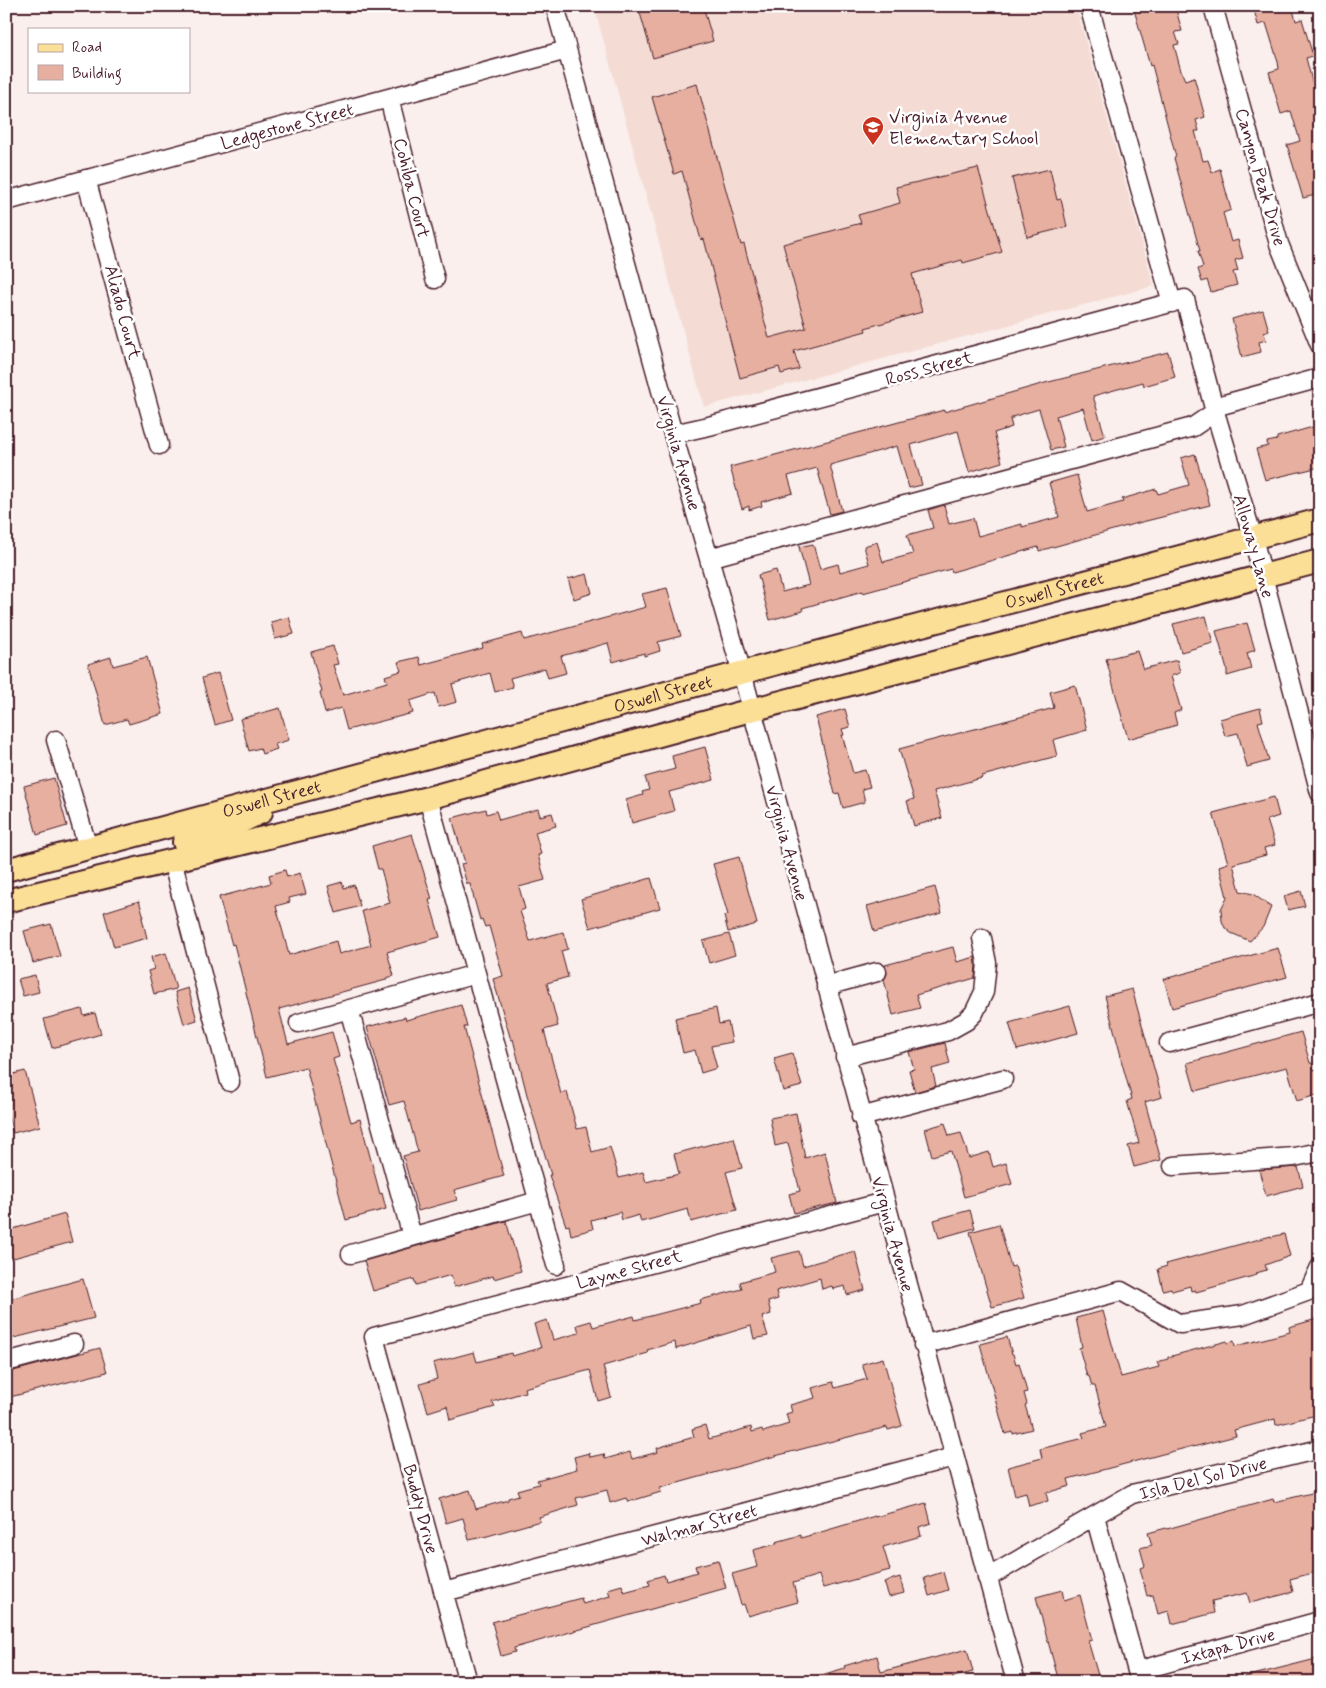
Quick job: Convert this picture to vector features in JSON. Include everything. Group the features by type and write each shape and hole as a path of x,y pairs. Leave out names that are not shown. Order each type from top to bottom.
{"main road":[{"name":"Oswell Street","path":"6,870 1320,520"},
{"name":"Oswell Street","path":"6,901 428,798 751,710 1320,561"},
{"path":"172,860 174,849 183,843 213,835 331,782"}],"street":[{"name":"Virginia Avenue","path":"555,6 673,434 742,673 884,1202 1016,1682"},
{"name":"Alloway Lane","path":"1089,6 1178,301 1215,410 1253,538 1320,793"},
{"name":"Canyon Peak Drive","path":"1213,6 1279,244 1320,345"},
{"name":"Ledgestone Street","path":"6,201 567,50"},
{"name":"Cohiba Court","path":"389,98 435,279"},
{"name":"Aliado Court","path":"86,179 159,445"},
{"name":"Ross Street","path":"673,434 1178,301"},
{"path":"709,558 1193,427 1215,410 1320,378"},
{"path":"56,740 88,848"},
{"path":"428,798 556,1265"},
{"path":"172,860 230,1082"},
{"path":"845,1058 948,1030 966,1022 974,1013 984,992 987,963 982,938"},
{"path":"826,986 877,972"},
{"path":"298,1022 476,974"},
{"path":"1169,1043 1320,1002"},
{"path":"349,1009 412,1236"},
{"path":"861,1117 1003,1079"},
{"path":"1173,1166 1294,1156 1320,1152"},
{"path":"351,1254 538,1201"},
{"name":"Layne Street","path":"374,1337 884,1202"},
{"path":"923,1345 1120,1291 1180,1324 1243,1314 1309,1291 1320,1267"},
{"name":"Buddy Drive","path":"374,1337 468,1682"},
{"path":"6,1362 74,1344"},
{"name":"Isla Del Sol Drive","path":"987,1578 1132,1494 1320,1449"},
{"name":"Walmar Street","path":"444,1592 954,1457"},
{"path":"1095,1516 1138,1676"},
{"name":"Ixtapa Drive","path":"1138,1676 1320,1621"}],"shaded area":[{"name":"Virginia Avenue Elementary School","path":"594,6 1076,6 1154,286 704,407"}],"building":[{"path":"638,6 703,6 713,41 653,58"},
{"path":"1133,6 1175,6 1182,31 1175,32 1179,44 1174,45 1181,71 1185,80 1194,77 1205,117 1196,120 1199,131 1195,131 1203,161 1208,160 1212,172 1220,169 1231,210 1223,213 1231,242 1238,240 1243,258 1235,260 1238,271 1233,272 1237,285 1211,292 1207,280 1202,282 1198,269 1203,267 1198,251 1200,251 1174,158 1176,157 1152,65 1150,66"},
{"path":"1269,6 1292,6 1296,21 1302,19 1313,56 1306,58 1320,112 1320,194 1303,198 1287,145 1300,141 1291,111 1281,114 1269,72 1279,69 1278,62 1266,23 1258,25 1254,10"},
{"path":"697,84 741,245 744,244 769,338 806,328 783,244 861,223 858,215 900,203 896,187 978,168 1002,252 963,263 962,260 912,274 922,312 865,328 866,331 794,351 799,369 781,374 779,367 740,378 704,239 701,240 682,171 674,174 652,97"},
{"path":"1050,169 1057,200 1061,199 1067,227 1027,237 1012,178"},
{"path":"1263,310 1269,331 1264,333 1266,340 1259,342 1261,352 1242,357 1232,319"},
{"path":"1168,352 1175,377 1144,386 1143,382 1093,396 1105,436 1092,440 1083,408 1056,416 1064,447 1051,450 1039,409 1012,417 1013,419 1010,419 1012,427 994,433 1002,462 969,472 958,431 911,445 922,485 909,488 897,446 830,465 842,511 830,514 817,468 788,476 793,493 761,502 762,506 749,510 749,506 742,509 730,467"},
{"path":"1320,425 1320,467 1265,480 1256,449 1268,446 1267,442 1277,440 1277,437"},
{"path":"1195,454 1210,505 1039,551 1038,547 952,572 951,569 863,593 863,591 802,608 803,611 770,620 758,575 776,570 782,592 809,585 799,547 813,544 820,569 838,564 840,572 869,564 864,546 877,542 883,562 913,554 907,535 933,528 928,510 944,505 949,524 973,518 978,536 1022,524 1022,527 1059,517 1049,483 1077,475 1087,512 1123,502 1122,499 1156,489 1158,494 1189,485 1181,458"},
{"path":"587,574 592,593 574,599 568,579"},
{"path":"667,588 681,636 658,642 660,651 644,656 644,653 613,662 608,643 561,656 566,673 548,678 545,668 510,678 513,687 495,692 490,673 452,684 457,702 439,707 435,693 410,701 413,713 347,730 341,708 325,713 320,693 322,692 311,652 333,646 338,664 333,665 343,695 387,682 385,676 401,671 398,662 419,657 421,665 483,648 482,644 522,633 524,640 646,607 642,594"},
{"path":"1206,616 1213,643 1181,652 1173,624"},
{"path":"289,617 294,634 275,639 271,622"},
{"path":"1247,623 1255,650 1247,653 1251,669 1227,676 1216,631"},
{"path":"1137,651 1143,669 1177,660 1180,673 1171,676 1181,710 1174,713 1177,725 1128,739 1106,659"},
{"path":"111,657 113,666 147,657 163,714 129,724 127,719 105,725 88,664"},
{"path":"218,673 231,720 215,725 202,678"},
{"path":"1075,685 1087,730 1053,740 1057,756 934,791 942,818 914,826 907,801 914,799 899,749 1054,708 1050,692"},
{"path":"280,708 289,740 275,744 277,749 262,754 260,748 249,751 240,719"},
{"path":"1260,708 1263,721 1258,722 1269,761 1247,767 1238,733 1225,736 1220,719"},
{"path":"845,709 850,727 842,729 844,735 842,735 853,773 865,770 870,787 862,789 865,802 843,808 839,793 835,794 816,717"},
{"path":"705,747 714,780 669,792 674,811 632,823 626,800 643,795 642,792 649,790 645,777 675,769 672,756"},
{"path":"54,778 67,826 37,835 24,786"},
{"path":"1274,797 1279,816 1267,820 1275,845 1264,848 1266,855 1233,864 1240,891 1253,894 1271,907 1263,927 1250,941 1231,933 1225,928 1222,921 1221,909 1227,897 1219,866 1228,863 1213,813"},
{"path":"486,809 487,814 496,811 499,820 538,809 540,816 552,813 556,826 535,832 541,854 538,855 545,880 519,887 525,909 520,911 530,941 563,932 568,949 561,951 568,977 547,983 558,1026 544,1030 561,1094 567,1092 577,1129 586,1127 592,1152 610,1147 619,1178 643,1172 646,1182 679,1174 674,1154 734,1138 742,1168 726,1172 737,1210 691,1222 688,1209 641,1222 639,1215 622,1220 620,1212 591,1220 593,1229 571,1235 569,1225 566,1226 549,1175 551,1175 527,1095 513,1039 511,1040 493,979 503,976 489,926 485,927 482,919 480,920 470,884 467,884 461,864 465,863 452,818"},
{"path":"412,834 432,899 429,900 440,937 387,952 394,976 386,978 386,980 279,1009 288,1044 332,1032 339,1057 333,1059 351,1122 360,1119 380,1194 382,1193 386,1209 346,1220 306,1067 267,1077 234,944 232,945 219,897 271,883 269,875 285,870 287,877 300,873 306,894 289,898 290,902 276,906 289,955 336,941 339,954 371,945 362,911 390,903 381,869 378,869 372,846"},
{"path":"739,857 757,924 728,932 724,916 728,915 713,864"},
{"path":"651,878 660,908 590,928 581,899"},
{"path":"342,882 344,888 354,885 360,906 336,913 328,886"},
{"path":"935,887 942,913 874,932 867,906"},
{"path":"1301,891 1305,906 1288,910 1284,896"},
{"path":"139,901 144,917 142,918 147,938 114,947 104,912"},
{"path":"51,924 60,956 33,963 24,931"},
{"path":"729,934 735,955 709,963 703,941"},
{"path":"953,947 957,962 975,957 975,978 916,995 920,1008 893,1015 884,980 887,974 885,965"},
{"path":"1278,948 1287,977 1172,1008 1164,979"},
{"path":"166,953 176,989 154,994 148,971 154,969 151,957"},
{"path":"35,975 39,992 23,996 18,979"},
{"path":"188,988 197,1020 184,1024 175,992"},
{"path":"1132,989 1162,1097 1145,1102 1161,1160 1134,1167 1128,1146 1139,1143 1127,1101 1132,1099 1105,996"},
{"path":"461,1005 467,1027 464,1027 504,1176 454,1190 457,1200 418,1211 403,1156 418,1152 404,1101 389,1105 367,1027 405,1017 406,1020"},
{"path":"1070,1006 1078,1033 1017,1050 1009,1023"},
{"path":"716,1008 719,1024 728,1022 732,1042 711,1046 717,1068 701,1073 695,1050 683,1053 675,1018"},
{"path":"82,1009 84,1016 95,1013 101,1034 52,1048 44,1019"},
{"path":"1301,1032 1310,1063 1312,1063 1314,1070 1320,1068 1320,1094 1297,1101 1287,1067 1195,1091 1187,1063"},
{"path":"945,1043 950,1064 932,1069 936,1086 915,1092 909,1070 914,1069 909,1052"},
{"path":"792,1053 802,1086 783,1091 774,1058"},
{"path":"25,1071 40,1126 13,1133 6,1109 6,1076"},
{"path":"796,1113 805,1158 825,1152 837,1203 794,1213 789,1194 800,1191 788,1143 775,1146 770,1118"},
{"path":"945,1123 949,1136 961,1133 969,1158 989,1152 993,1167 1006,1163 1012,1184 964,1197 951,1151 932,1156 925,1129"},
{"path":"1298,1167 1303,1186 1266,1196 1259,1170"},
{"path":"970,1210 975,1228 939,1238 934,1220"},
{"path":"65,1214 72,1242 6,1260 6,1231"},
{"path":"506,1221 521,1271 494,1279 493,1276 454,1287 451,1275 416,1285 414,1279 373,1291 364,1261"},
{"path":"999,1224 1011,1267 1015,1266 1024,1298 992,1307 970,1232"},
{"path":"1284,1234 1290,1256 1265,1265 1267,1270 1256,1273 1257,1275 1196,1292 1195,1290 1191,1291 1190,1286 1172,1291 1171,1288 1163,1290 1158,1269 1167,1266 1166,1264"},
{"path":"799,1251 803,1266 855,1251 865,1290 847,1295 845,1286 833,1289 832,1286 822,1289 820,1278 776,1291 778,1299 768,1302 771,1314 762,1317 768,1336 754,1339 751,1326 676,1349 675,1342 647,1350 648,1353 603,1366 611,1397 598,1401 590,1370 524,1388 525,1392 492,1402 495,1407 450,1420 447,1406 428,1412 420,1384 437,1379 433,1363 474,1352 477,1362 511,1353 512,1356 541,1348 534,1324 547,1320 553,1340 579,1333 577,1325 591,1321 593,1327 634,1316 635,1320 701,1303 700,1300 742,1289 740,1282 775,1272 771,1258"},
{"path":"83,1279 94,1318 6,1340 6,1300"},
{"path":"1103,1311 1121,1377 1159,1367 1157,1362 1168,1359 1168,1357 1227,1341 1227,1343 1234,1341 1235,1346 1252,1342 1290,1332 1289,1327 1320,1318 1320,1414 1276,1425 1275,1419 1234,1430 1236,1436 1068,1479 1070,1486 1046,1493 1048,1501 1029,1506 1026,1493 1015,1496 1008,1467 1042,1458 1040,1449 1084,1438 1082,1433 1106,1427 1095,1386 1092,1386 1089,1376 1087,1376 1079,1348 1082,1347 1076,1318"},
{"path":"1007,1337 1016,1364 1019,1363 1027,1392 1024,1393 1027,1404 1025,1405 1032,1429 1013,1434 1013,1432 1005,1434 980,1344"},
{"path":"100,1348 107,1372 6,1398 6,1373"},
{"path":"883,1358 902,1426 888,1430 887,1427 660,1488 661,1492 628,1502 626,1498 610,1503 607,1490 576,1498 578,1505 539,1517 540,1521 484,1537 469,1540 463,1518 446,1523 439,1499 470,1490 476,1509 508,1500 508,1498 519,1495 517,1490 539,1484 537,1480 577,1469 574,1457 589,1453 590,1457 604,1454 605,1459 630,1452 632,1459 658,1452 657,1448 694,1437 692,1429 705,1425 709,1439 751,1427 752,1432 762,1429 763,1432 789,1424 786,1414 792,1412 790,1405 815,1398 812,1388 833,1382 835,1388 867,1379 862,1364"},
{"path":"1320,1491 1320,1571 1290,1579 1293,1592 1250,1603 1247,1593 1212,1601 1214,1613 1172,1624 1169,1611 1158,1614 1153,1595 1147,1596 1140,1568 1145,1566 1140,1548 1152,1545 1148,1533 1273,1499 1274,1502"},
{"path":"926,1503 931,1523 919,1527 921,1536 883,1547 890,1570 823,1588 819,1575 793,1583 798,1602 748,1616 744,1604 741,1605 732,1574 757,1567 753,1550 801,1535 801,1538"},
{"path":"718,1560 726,1588 514,1648 515,1652 501,1656 492,1622 581,1598 583,1604 610,1596 608,1589 622,1585 624,1592 650,1585 648,1580 664,1575 666,1581 697,1572 695,1566"},
{"path":"943,1572 948,1590 929,1596 924,1578"},
{"path":"900,1577 904,1593 889,1597 884,1582"},
{"path":"1062,1590 1064,1600 1080,1595 1092,1640 1088,1641 1100,1682 1059,1682 1036,1597"},
{"path":"967,1649 973,1672 953,1677 954,1682 812,1682 811,1678 877,1656 881,1672"},
{"path":"1316,1659 1316,1661 1320,1660 1320,1682 1245,1682 1245,1677"}],"place":[{"name":"Virginia Avenue Elementary School","path":"873,146"}]}
